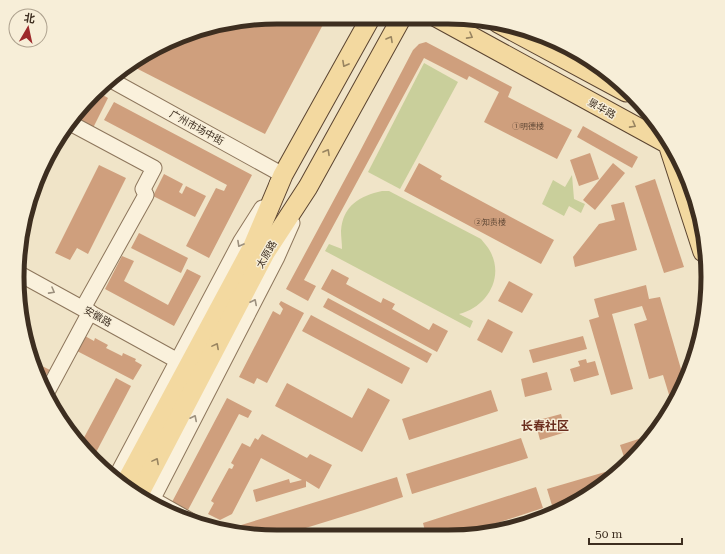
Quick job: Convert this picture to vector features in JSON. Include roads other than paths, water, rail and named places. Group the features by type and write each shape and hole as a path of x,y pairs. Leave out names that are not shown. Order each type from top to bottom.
{"main road":[{"name":"太原路","path":"127,481 253,246 283,175 367,24"},
{"name":"太原路","path":"149,495 265,253 308,187 398,24"},
{"name":"景华路","path":"447,24 659,138"},
{"path":"520,35 612,84"},
{"name":"景华路","path":"675,165 697,233"}],"street":[{"name":"广州市场中街","path":"115,82 283,175"},
{"path":"50,388 87,310 146,195 143,190 154,168 74,125"},
{"path":"118,474 241,241 283,175"},
{"name":"安徽路","path":"24,275 178,361"}],"district":[{"name":"长春社区","path":"545,426"}]}
